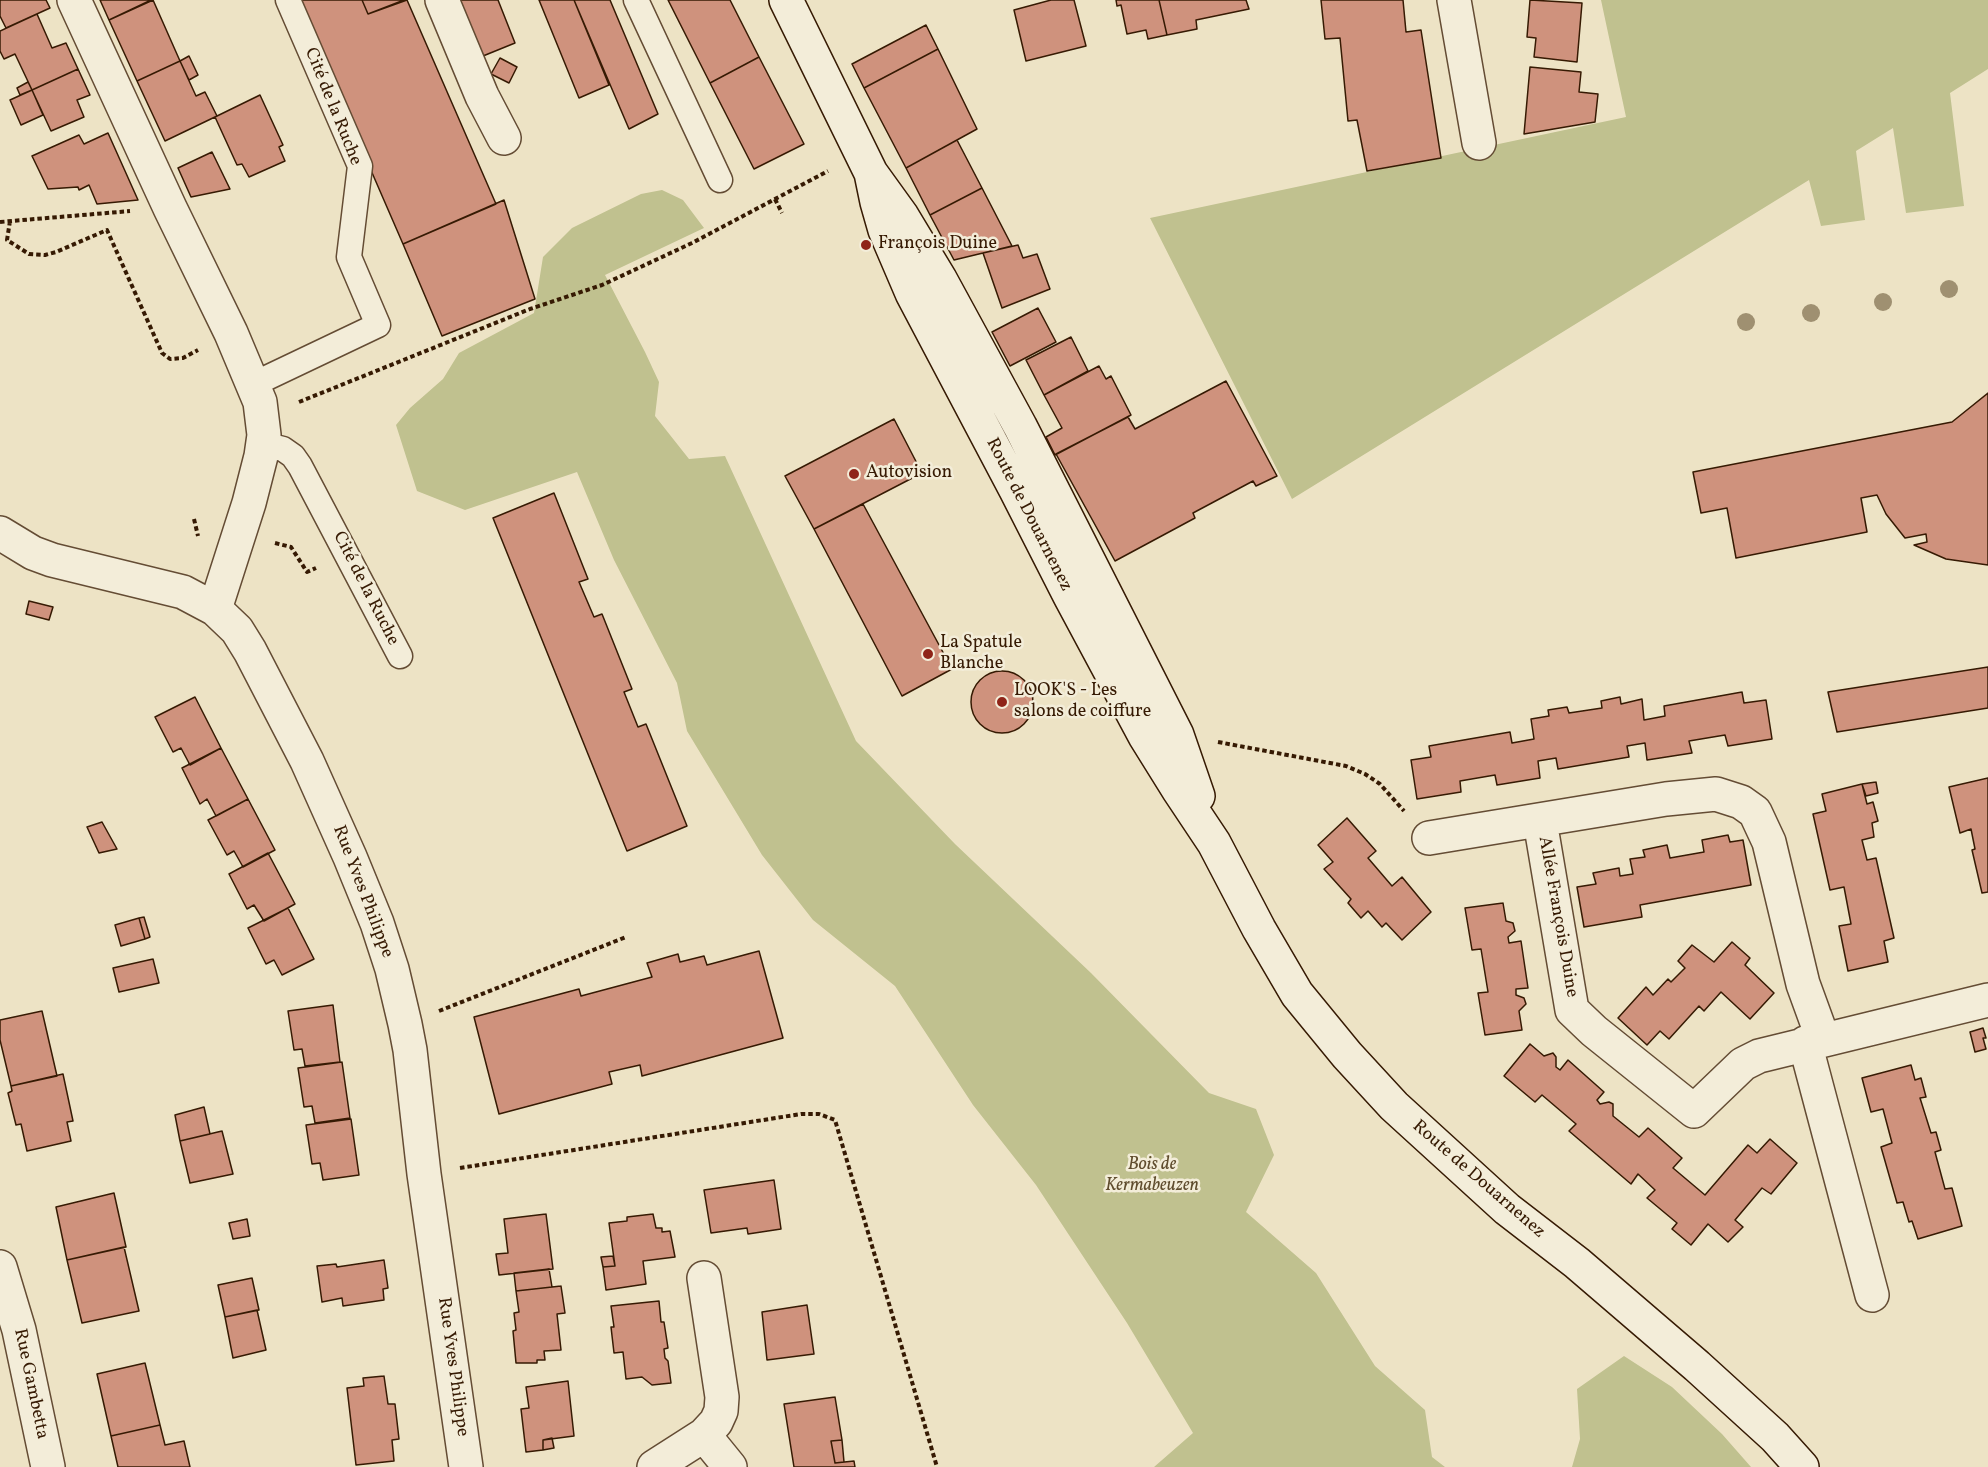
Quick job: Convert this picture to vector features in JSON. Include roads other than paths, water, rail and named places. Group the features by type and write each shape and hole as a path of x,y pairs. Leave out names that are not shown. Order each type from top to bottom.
{"street":[{"path":"74,0 254,384 260,402 263,431 249,503 215,609"},
{"path":"442,0 482,96 504,138"},
{"name":"Route de Douarnenez","path":"786,0 867,163 902,216 1020,426 1177,735 1214,843"},
{"path":"1454,0 1479,142"},
{"name":"Route de Douarnenez","path":"867,163 885,230 912,292 1145,736 1214,843 1259,930 1297,994 1347,1055 1394,1106 1507,1209 1577,1263 1697,1366 1775,1437 1802,1467"},
{"name":"Rue Yves Philippe","path":"0,533 14,544 33,553 183,592 215,609 237,630 250,651 302,752 377,922 392,969 405,1024 466,1467"},
{"name":"Allée François Duine","path":"1429,838 1666,799 1716,794 1742,802 1755,812 1769,842 1872,1295"},
{"name":"Allée François Duine","path":"1540,821 1572,1010 1594,1031 1694,1111 1743,1064 1759,1056 1988,1000"},
{"name":"Rue Gambetta","path":"0,1267 24,1350 48,1467"},
{"path":"654,1467 704,1435 716,1422 721,1411 722,1397 704,1278"},
{"path":"704,1435 730,1467"}],"lane":[{"name":"Cité de la Ruche","path":"254,384 378,325 349,257 360,166 288,0"},
{"path":"636,0 720,180"},
{"name":"Cité de la Ruche","path":"263,431 293,456 300,466 400,656"}],"place":[{"name":"François Duine","path":"866,245"},
{"name":"Autovision","path":"854,474"},
{"name":"La Spatule Blanche","path":"928,654"},
{"name":"LOOK'S - Les salons de coiffure","path":"1002,702"}],"park label":[{"name":"Bois de Kermabeuzen","path":"1152,1176"}]}
